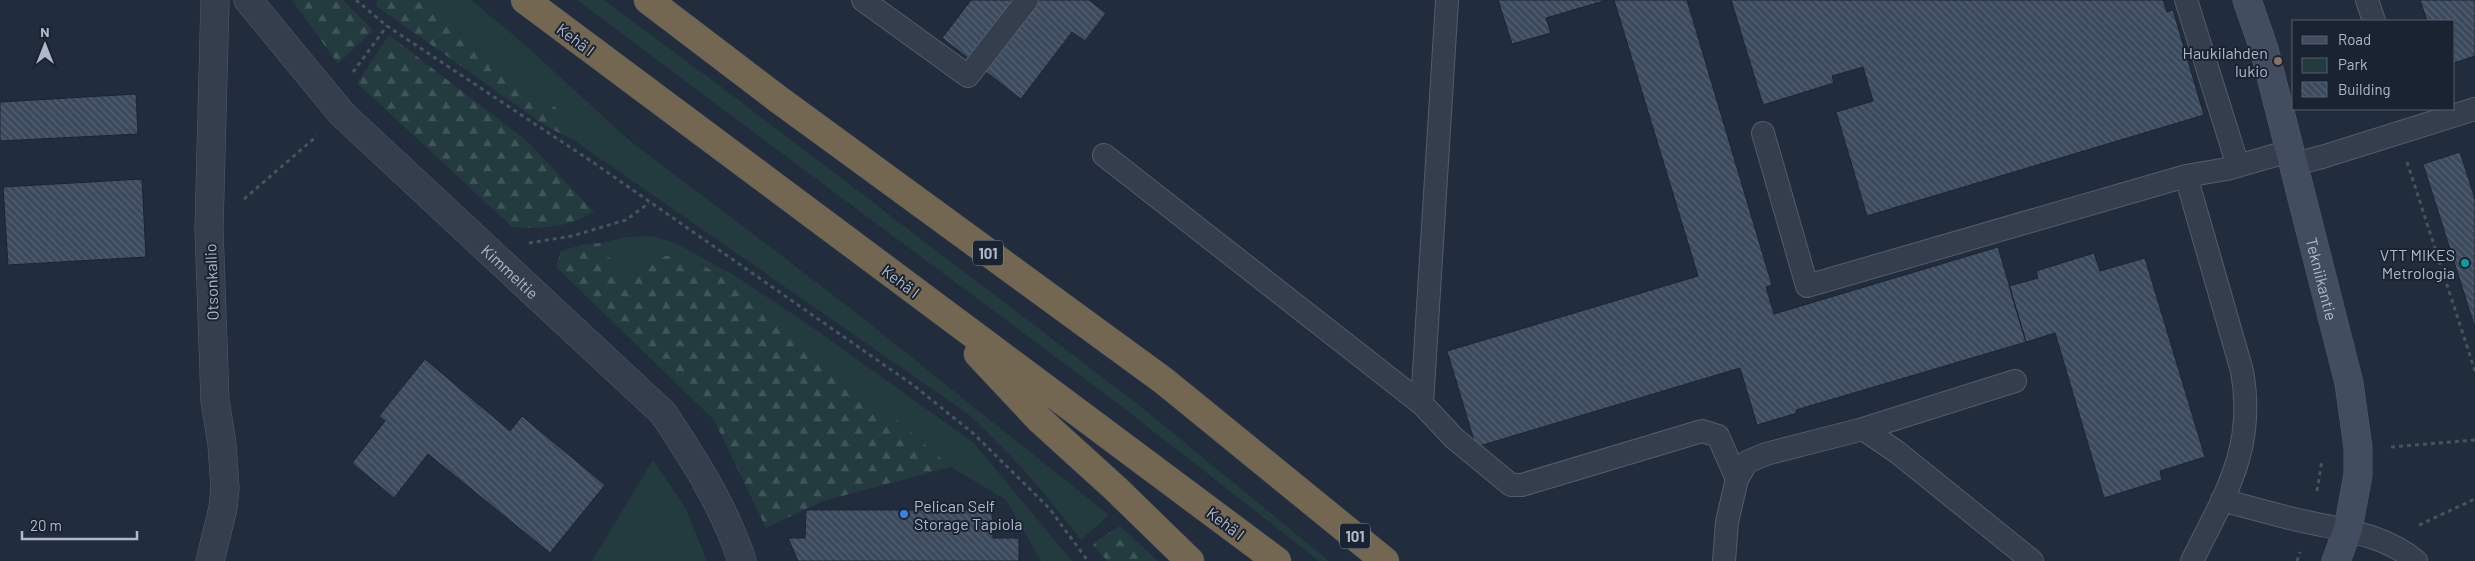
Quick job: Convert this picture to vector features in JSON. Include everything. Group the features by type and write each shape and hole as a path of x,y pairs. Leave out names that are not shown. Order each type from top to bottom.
{"highway":[{"name":"Kehä I","path":"525,0 1277,561"},
{"name":"101","path":"648,0 778,99 1164,381 1385,561"},
{"path":"933,305 1040,420 1116,489 1190,561"}],"main road":[{"name":"Tekniikantie","path":"2246,0 2264,49 2349,384 2358,448 2358,475 2348,530 2336,561"}],"street":[{"name":"Otsonkallio","path":"210,561 223,508 224,488 222,444 215,401 209,229 215,0"},
{"name":"Kimmeltie","path":"248,0 342,114 652,401 671,425 701,473 728,525 742,561"}],"lane":[{"path":"863,0 968,76 1027,0"},
{"path":"1422,404 1447,0"},
{"path":"2186,0 2238,166"},
{"path":"2367,0 2374,20"},
{"path":"1763,133 1808,286 2186,176 2292,157 2322,157 2475,109"},
{"path":"1104,155 1422,404 1454,438 1511,485 1522,485 1702,431 1718,436 1737,479"},
{"path":"2186,176 2242,371 2246,392 2246,421 2242,447 2232,479 2192,561"},
{"path":"1724,561 1727,522 1737,479 1746,462 1863,429 2015,381"},
{"path":"1863,429 1897,452 2032,561"},
{"path":"2222,500 2348,530 2385,542 2405,552 2416,561"}],"path":[{"path":"356,0 387,26 594,163 913,385 974,434 1049,508 1088,561"},
{"path":"360,5 361,0"},
{"path":"352,74 387,26"},
{"path":"209,229 342,114"},
{"path":"2398,133 2475,371"},
{"path":"521,244 572,236 626,220 649,203"},
{"path":"2391,447 2475,440"},
{"path":"2385,542 2475,499"}],"green space":[{"path":"292,0 343,0 373,30 338,64"},
{"path":"377,0 434,0 468,44 558,109 572,139 547,127 376,6"},
{"path":"434,0 471,0 522,42 628,139 849,307 1109,515 1081,540 1027,474 968,414 572,139 558,109 468,44"},
{"path":"577,0 604,0 719,85 1139,405 1329,561 1319,561 1130,413"},
{"path":"389,35 527,141 594,212 565,224 544,228 512,227 357,83"},
{"path":"652,236 674,242 732,274 805,322 974,443 1072,561 1041,561 1006,500 951,467 780,319 718,274 682,254 665,256 646,269 626,278 599,247 602,243 624,237"},
{"path":"602,243 600,247 626,278 646,269 665,256 682,254 718,274 780,319 951,467 823,501 766,528 714,420 556,267 561,251 585,244"},
{"path":"653,460 685,507 707,561 592,561"},
{"path":"1120,526 1158,561 1107,561 1093,545"}],"building":[{"path":"971,0 1089,0 1106,13 1085,41 1072,32 1021,99 942,38"},
{"path":"1498,0 1607,0 1546,18 1551,33 1512,44"},
{"path":"1614,0 1687,0 1772,285 1766,287 1774,314 1998,247 2026,342 1796,410 1797,413 1757,425 1740,368 1476,447 1447,351 1698,276"},
{"path":"1731,0 2163,0 2167,12 2173,10 2204,115 1867,216 1836,112 1873,101 1863,67 1832,76 1834,83 1763,105"},
{"path":"2420,0 2475,0 2475,56 2455,63 2455,20 2427,20"},
{"path":"136,94 138,134 0,141 0,102"},
{"name":"VTT MIKES Metrologia","path":"2460,152 2475,199 2475,328 2423,164"},
{"path":"142,179 146,257 8,265 3,187"},
{"path":"2094,253 2100,271 2145,258 2205,457 2160,471 2162,480 2104,498 2055,333 2026,342 2009,286 2038,278 2036,271"},
{"path":"425,359 510,431 522,416 605,485 550,553 428,454 394,498 352,463 385,421 379,416"},
{"path":"806,510 992,510 993,538 1019,538 1019,561 798,561 788,538 805,538"}],"place":[{"name":"Haukilahden lukio","path":"2278,61"},
{"name":"VTT MIKES Metrologia","path":"2465,263"},
{"name":"Pelican Self Storage Tapiola","path":"904,514"}]}
